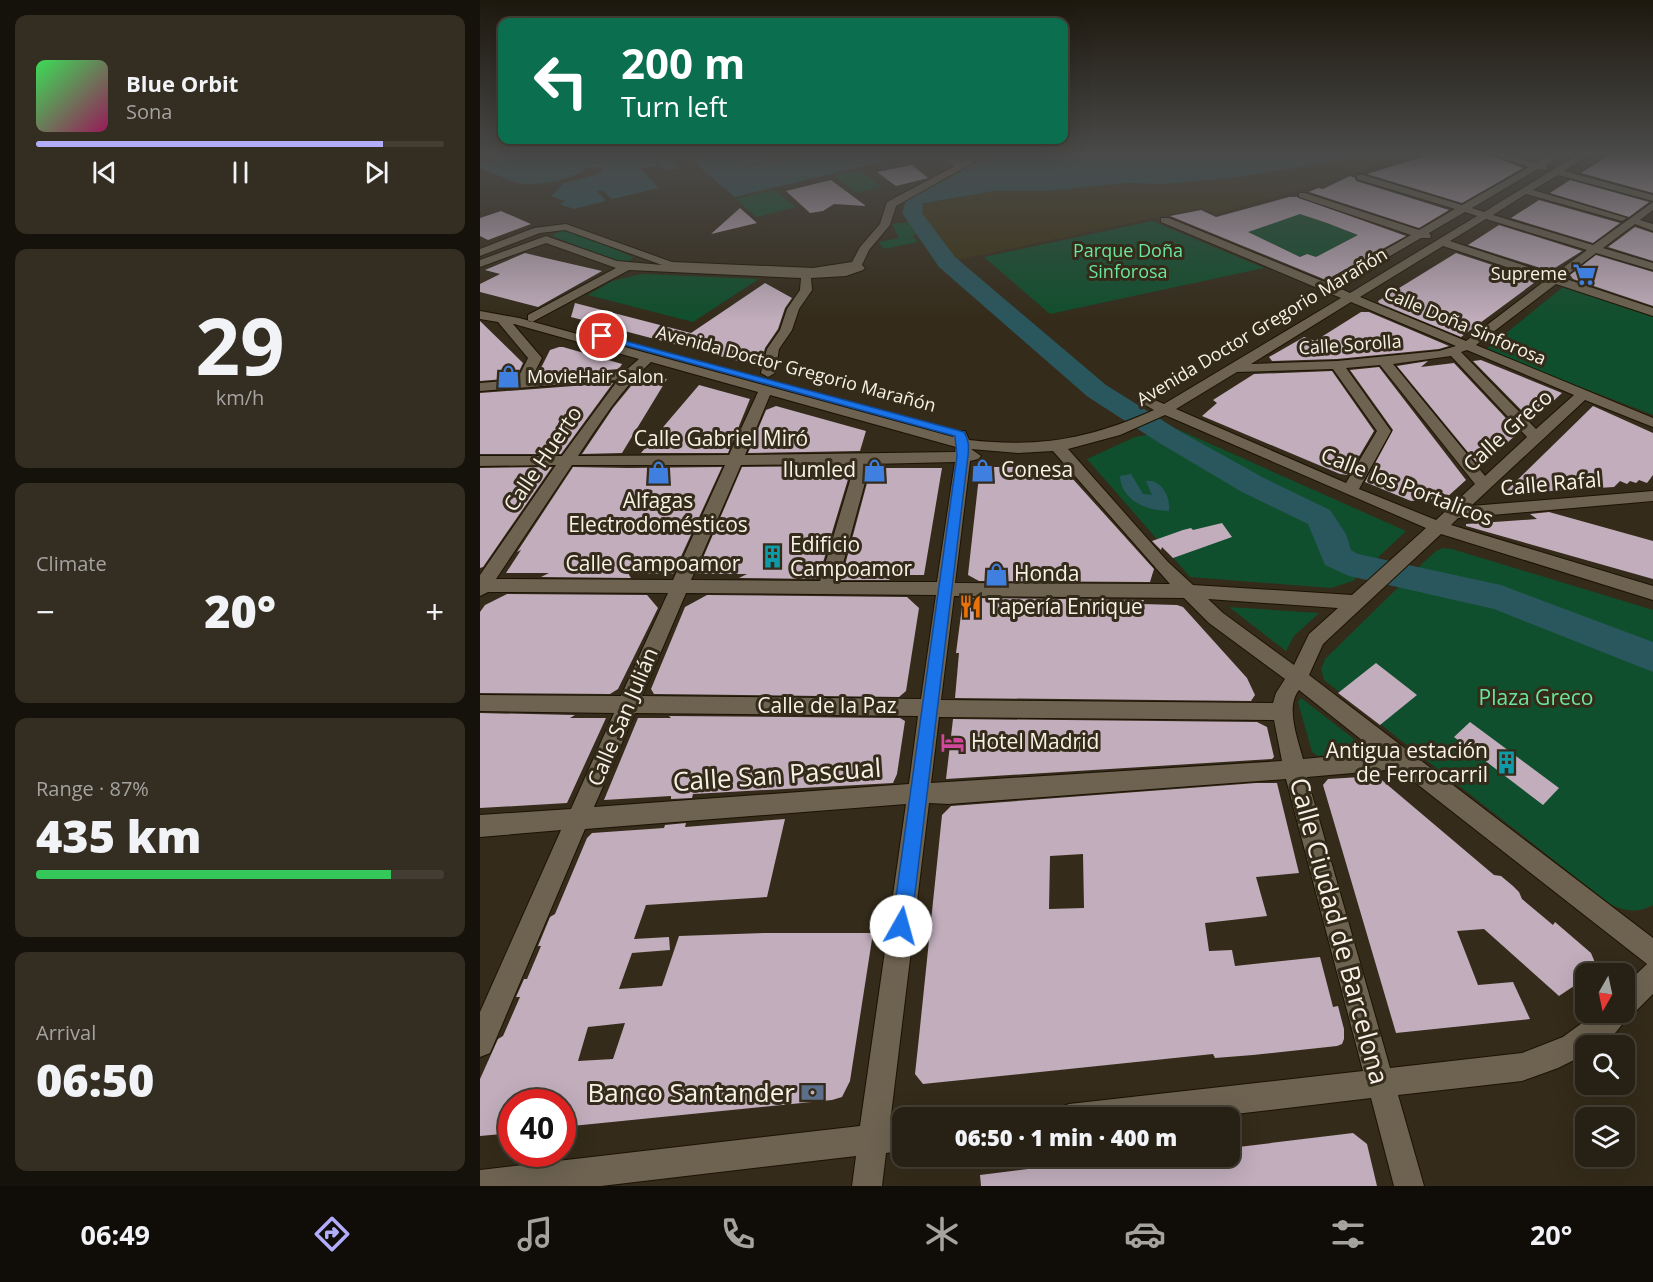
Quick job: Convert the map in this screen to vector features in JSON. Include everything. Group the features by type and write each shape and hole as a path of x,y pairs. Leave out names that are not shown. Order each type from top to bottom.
{"street":[{"path":"480,264 546,234 626,267 818,275 851,272 858,268 856,265 864,249 885,225 889,209"},
{"path":"1345,209 1653,312"},
{"path":"1339,293 1420,234 1462,209"},
{"path":"1464,209 1653,267"},
{"name":"Avenida Doctor Gregorio Marañón","path":"1153,407 1339,293 1437,240 1488,209"},
{"name":"Avenida Doctor Gregorio Marañón","path":"1480,214 1491,209"},
{"path":"1591,209 1622,218"},
{"path":"1535,437 1460,349 1647,209"},
{"name":"Calle Doña Sinforosa","path":"1165,220 1339,293 1460,349 1653,423"},
{"path":"1639,224 1653,228"},
{"path":"480,253 572,228 641,256 680,266 821,271 856,265"},
{"path":"480,310 532,318 626,267 641,256"},
{"name":"Calle San Julián","path":"480,1043 735,460 767,382 773,349 786,330 793,309 806,290 806,279"},
{"name":"Avenida Doctor Gregorio Marañón","path":"480,302 962,445 1059,449 1090,441 1153,407 1234,368 1339,293"},
{"name":"Avenida Doctor Gregorio Marañón","path":"480,315 501,318 648,358 767,382 962,445 1106,431"},
{"path":"501,318 535,358 522,384"},
{"name":"Calle Sorolla","path":"1234,368 1337,365 1384,361 1460,349"},
{"name":"Calle Huerto","path":"481,586 604,406 629,375 648,358"},
{"path":"1384,361 1483,484"},
{"path":"1337,365 1384,431 1350,491"},
{"path":"480,387 629,375"},
{"name":"Calle Greco","path":"1438,527 1582,395"},
{"name":"Calle los Portalicos","path":"1153,407 1438,527 1653,593"},
{"path":"867,1186 962,445"},
{"name":"Calle Gabriel Miró","path":"480,461 864,459 962,445"},
{"path":"1059,449 1186,591 1216,618 1298,678 1653,954"},
{"path":"827,588 864,459"},
{"name":"Calle Rafal","path":"1453,513 1653,496"},
{"path":"1283,712 1286,693 1298,678 1312,644 1438,527"},
{"name":"Calle Campoamor","path":"481,586 1186,591"},
{"path":"1186,591 1358,600"},
{"name":"Calle de la Paz","path":"480,703 1283,712"},
{"name":"Calle Ciudad de Barcelona","path":"1283,712 1294,769 1409,1186"},
{"name":"Calle San Pascual","path":"480,826 919,793 948,794 1294,769 1401,759"},
{"path":"1635,994 1653,975"},
{"path":"1167,1107 1522,1067 1548,1060 1578,1044 1604,1023"},
{"path":"480,1185 892,1137"}],"green space":[{"path":"747,209 787,209 756,217"},
{"path":"1298,213 1359,235 1316,257 1307,254 1300,257 1246,231"},
{"name":"Parque Doña Sinforosa","path":"1152,221 1264,268 1050,314 984,257"},
{"path":"908,222 916,235 912,236 918,242 884,249 879,242 899,238 892,224"},
{"path":"562,230 569,230 633,257 631,260 618,262 552,236"},
{"path":"642,274 759,279 693,322 588,295 612,281"},
{"path":"1563,287 1653,317 1653,415 1485,350"},
{"path":"1177,429 1406,531 1353,581 1331,588 1190,577 1087,459 1135,437"},
{"name":"Plaza Greco","path":"1443,548 1653,610 1653,905 1632,911 1610,904 1324,680 1321,669 1325,659 1424,562"},
{"path":"1229,607 1319,613 1294,636 1286,651"},
{"path":"1301,698 1359,743 1361,747 1359,753 1318,756 1312,752 1298,702"}],"sand":[{"path":"918,209 1195,209 957,260 931,234"},
{"path":"1204,209 1231,209 1215,214"}],"water":[{"path":"1131,474 1143,494 1152,495 1146,481 1160,486 1167,495 1169,511 1145,507 1130,498 1125,492 1120,476"}],"building":[{"path":"738,209 757,223 711,234"},
{"path":"806,209 826,209 823,211 810,213"},
{"path":"1244,209 1332,209 1406,236 1326,280 1170,216 1201,210 1216,217","holes":["1300,214 1358,235 1316,257 1307,254 1300,257 1248,232"]},
{"path":"1362,209 1449,210 1419,228"},
{"path":"1524,209 1572,209 1620,223 1593,243 1511,218"},
{"path":"1604,209 1639,209 1629,217"},
{"path":"501,211 531,224 488,240 480,236 480,218"},
{"path":"1499,225 1582,251 1550,271 1468,245"},
{"path":"1635,227 1653,233 1653,261 1608,247"},
{"path":"525,253 602,271 538,307 480,292 480,284 500,274 485,270"},
{"path":"1456,253 1538,280 1461,337 1379,303 1378,301"},
{"path":"1596,255 1653,272 1653,306 1573,279 1570,275"},
{"path":"765,283 792,298 785,308 778,329 765,348 761,363 754,365 571,317 575,303 691,333"},
{"path":"1361,312 1369,312 1449,346 1439,349 1337,359 1272,361 1269,357 1304,337 1315,341"},
{"path":"480,321 523,363 516,378 480,381"},
{"path":"559,347 622,364 619,369 537,376 550,350"},
{"path":"1481,360 1562,393 1536,417 1526,415 1473,361"},
{"path":"1428,361 1421,367 1454,363 1519,432 1484,464 1476,462 1397,366"},
{"path":"1379,367 1466,480 1446,498 1411,501 1365,482 1393,430 1350,370"},
{"path":"1332,371 1374,431 1348,475 1340,474 1202,416 1217,403 1213,400 1254,374"},
{"path":"640,375 667,379 622,453 582,454 613,408"},
{"path":"613,383 561,454 480,454 480,393"},
{"path":"699,385 750,399 728,453 641,453"},
{"path":"776,406 866,431 860,451 748,453 766,410"},
{"path":"1593,406 1653,433 1653,475 1647,483 1639,480 1636,483 1630,481 1627,484 1620,481 1614,487 1503,494"},
{"path":"852,466 818,579 739,578 747,574 696,574 742,467"},
{"path":"552,467 483,567 480,568 480,468"},
{"path":"573,467 722,467 673,574 628,573 631,578 541,577 549,573 506,573 521,550 517,552"},
{"path":"980,467 1062,467 1154,569 1150,582 979,581 968,575"},
{"path":"871,468 942,468 924,575 885,575 890,580 841,580"},
{"path":"1549,512 1653,541 1653,579 1466,526 1466,524 1537,519 1530,514"},
{"path":"1222,523 1232,537 1173,558 1152,541 1183,530"},
{"path":"507,594 647,595 658,608 618,689 610,694 480,693 480,612 485,605"},
{"path":"707,595 907,597 919,608 906,691 899,697 654,694 651,689 685,607"},
{"path":"973,598 1144,600 1142,604 1183,607 1247,678 1255,695 1251,701 955,698 959,653 956,653 962,607"},
{"path":"1376,663 1417,695 1380,725 1338,693"},
{"path":"480,713 606,718 567,803 480,808"},
{"path":"669,716 900,718 905,721 897,774 893,783 693,794 692,798 671,799 671,796 604,800 638,718 671,718"},
{"path":"953,719 1257,722 1267,727 1274,757 1272,759 946,779"},
{"name":"Antigua estación de Ferrocarril","path":"1470,722 1559,788 1543,805 1454,737"},
{"path":"1377,776 1494,875 1501,876 1513,886 1522,899 1553,925 1555,922 1591,953 1595,963 1575,963 1575,985 1559,996 1484,929 1457,931 1478,985 1513,982 1530,1019 1396,1033 1323,785 1328,779"},
{"path":"1277,783 1299,873 1256,877 1267,916 1205,923 1209,951 1232,950 1235,966 1320,957 1333,1007 1338,1006 1344,1029 1342,1044 1253,1055 1215,1058 1213,1054 923,1084 915,1074 942,815 951,806","holes":["1083,854 1084,908 1049,909 1050,856"]},
{"path":"785,819 767,897 646,905 634,939 669,937 670,950 632,953 619,989 662,986 679,936 873,933 850,1081 842,1097 832,1100 576,1126 576,1089 498,1089 498,1134 480,1136 480,1079 498,1039 503,1036 520,997 516,997 524,979 527,979 550,917 555,914 587,838 592,833 664,828 665,825 686,823 685,827","holes":["625,1023 613,1059 578,1061 588,1027"]},
{"path":"1353,1133 1367,1144 1377,1186 981,1186 980,1175 1045,1167 1240,1167 1240,1147"}],"waterway":[{"path":"912,209 912,213 947,262 1097,391 1171,438 1253,485 1319,517 1330,534 1337,557 1349,564 1501,598 1653,657"}],"place":[{"name":"Supreme","path":"1585,274"},
{"name":"MovieHair Salon","path":"509,377"},
{"name":"Ilumled","path":"874,470"},
{"name":"Conesa","path":"983,470"},
{"name":"Alfagas Electrodomésticos","path":"658,473"},
{"name":"Edificio Campoamor","path":"772,557"},
{"name":"Honda","path":"996,574"},
{"name":"Tapería Enrique","path":"970,607"},
{"name":"Hotel Madrid","path":"953,742"},
{"name":"Antigua estación de Ferrocarril","path":"1506,763"},
{"name":"Banco Santander","path":"813,1093"}],"route":[{"path":"602,336 960,434 963,456 901,926"}]}
